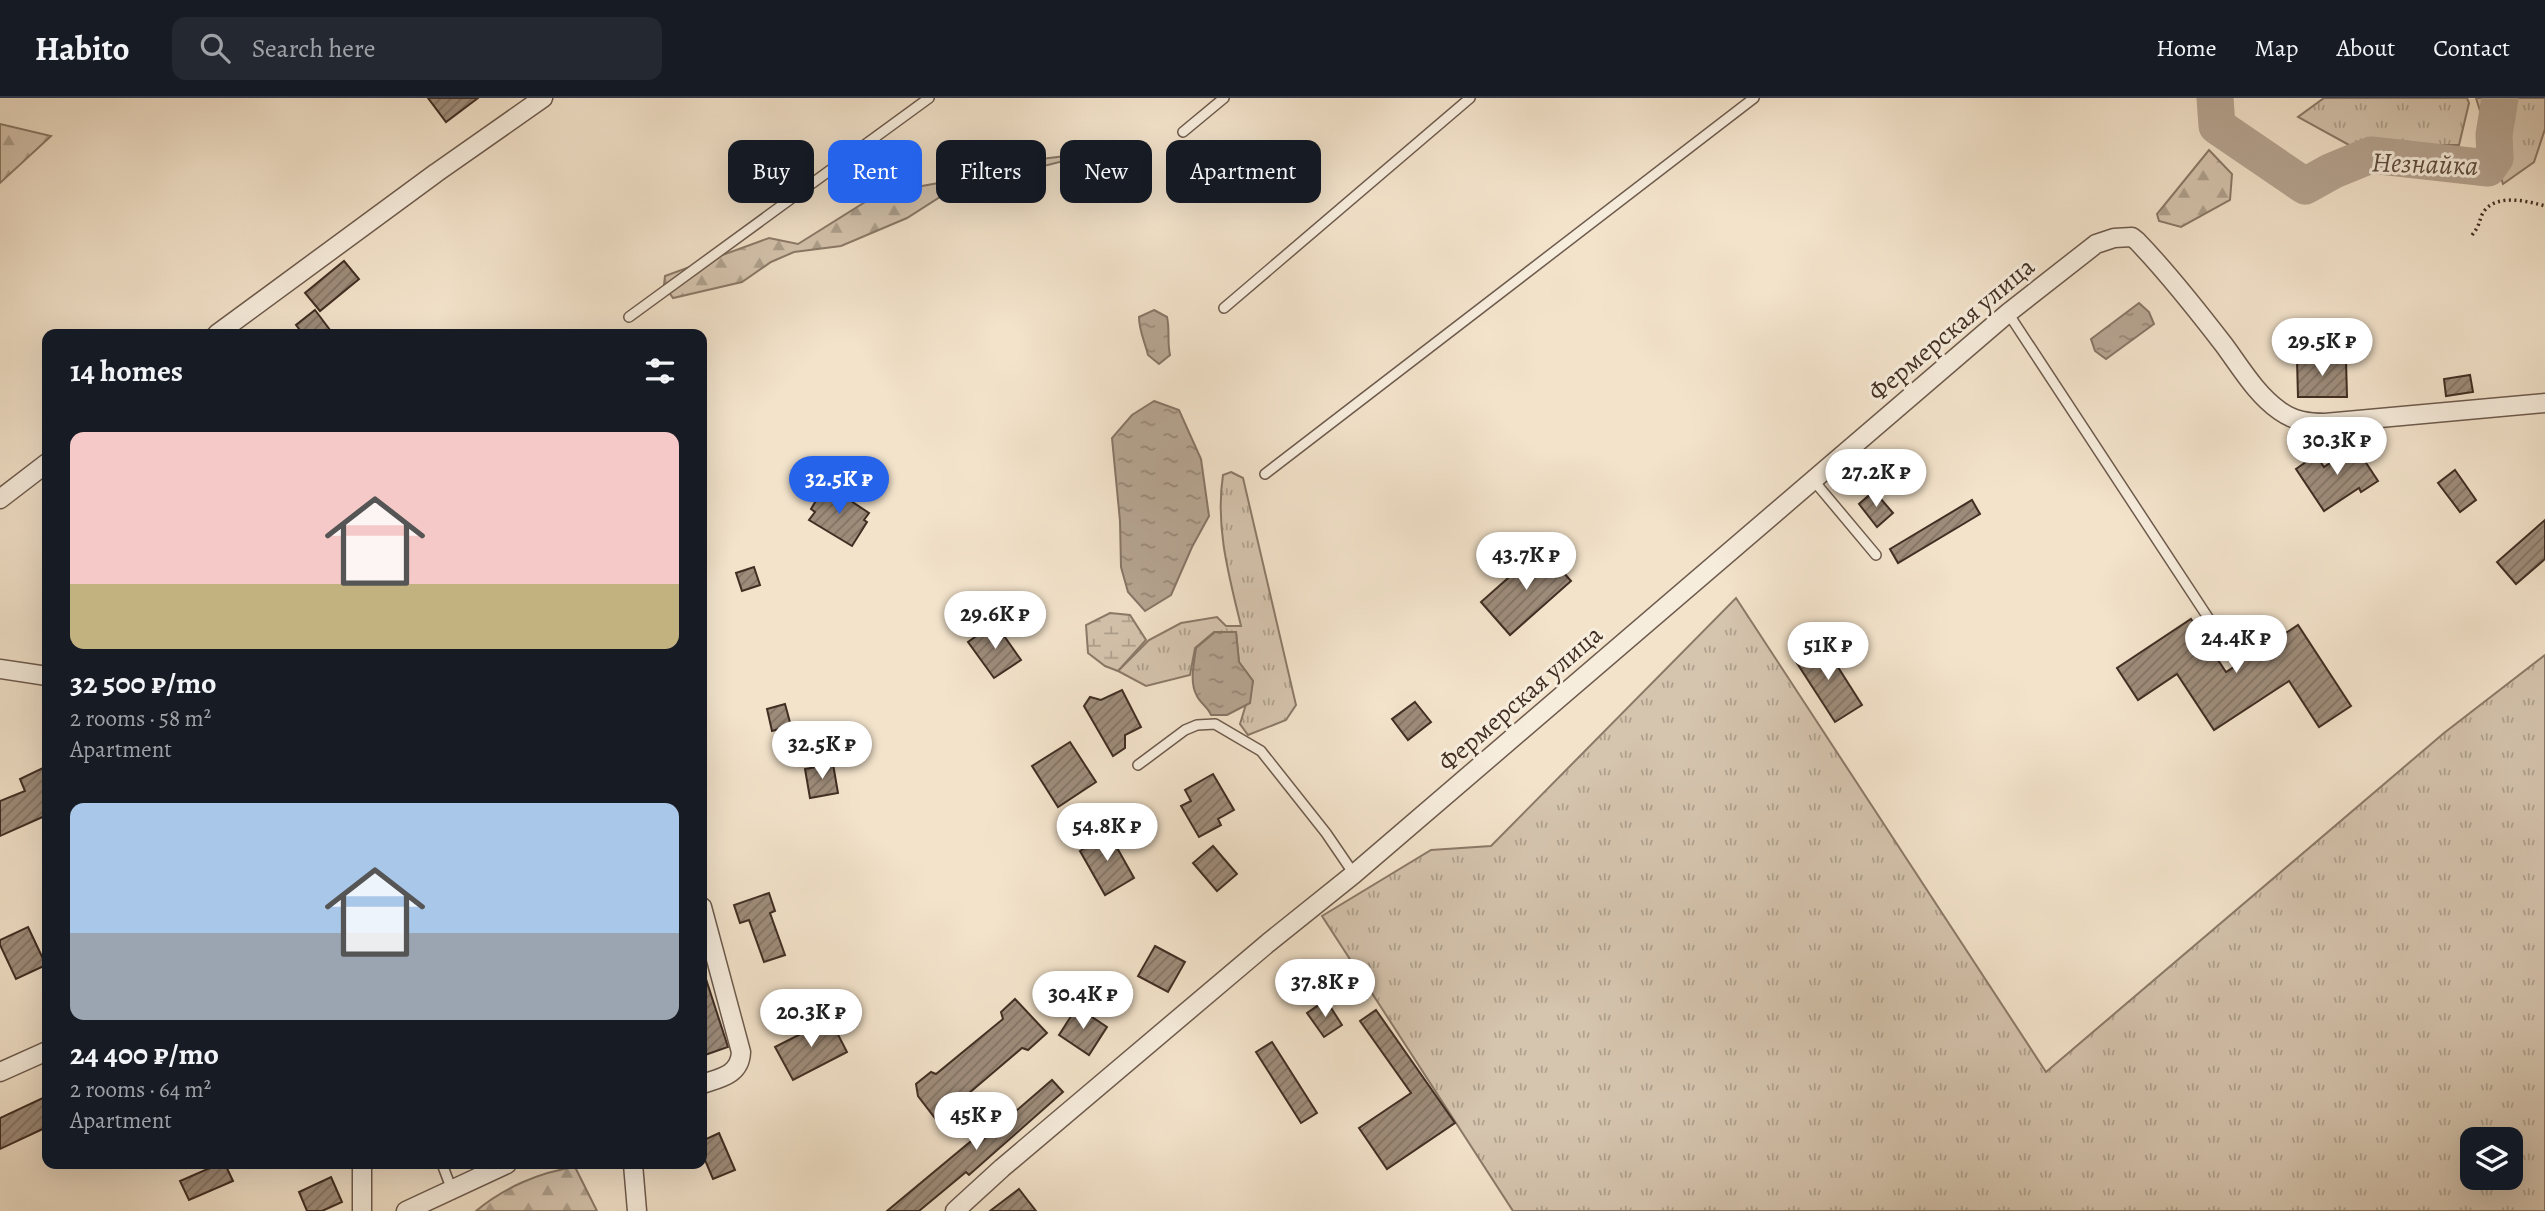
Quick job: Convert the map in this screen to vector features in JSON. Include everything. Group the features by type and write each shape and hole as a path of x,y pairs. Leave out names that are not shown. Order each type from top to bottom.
{"street":[{"path":"224,329 543,98"},
{"name":"Фермерская улица","path":"955,1211 1268,943 1354,874 2008,313 2096,244 2114,238 2132,237 2224,345 2252,385 2281,412 2296,420 2309,423 2334,422 2545,403"},
{"path":"0,499 42,467"},
{"path":"0,669 42,675"},
{"path":"707,925 739,1040 741,1059 732,1074 707,1082"},
{"path":"0,1072 42,1053"},
{"path":"362,1169 362,1211"},
{"path":"406,1211 496,1169"},
{"path":"633,1169 637,1211"}],"lane":[{"path":"629,317 929,98"},
{"path":"1183,132 1224,98"},
{"path":"1224,308 1470,98"},
{"path":"1265,474 1754,98"},
{"path":"2008,313 2230,651"},
{"path":"1814,481 1876,555"},
{"path":"1138,765 1185,730 1197,725 1215,724 1261,751 1354,874"},
{"path":"444,1169 452,1190"}],"path":[{"path":"2472,234 2480,226 2482,213 2489,205 2505,200 2545,206"}],"green space":[{"path":"2324,98 2467,98 2469,103 2459,145 2349,145 2298,117"},
{"path":"2476,98 2545,98 2545,129 2534,162 2503,184"},
{"path":"0,124 51,136 0,183"},
{"path":"2209,150 2232,174 2230,200 2181,227 2159,221 2157,214"},
{"path":"1060,157 1060,162 1046,165 1046,158"},
{"path":"936,183 936,200 907,218 841,246 794,252 771,262 742,282 673,298 664,285 665,276 769,238 798,244 864,203 922,203 922,186"},
{"path":"1231,472 1243,478 1296,705 1286,720 1248,735 1240,724 1253,681 1239,662 1236,632 1214,632 1195,648 1190,675 1146,686 1118,671 1149,640 1181,623 1217,617 1226,626 1241,626 1222,532 1223,475"},
{"path":"1736,598 2046,1072 2444,733 2545,655 2545,1211 1513,1211 1322,916 1431,850 1491,846"},
{"path":"1110,613 1130,615 1146,640 1118,671 1105,666 1088,653 1086,625"},
{"path":"576,1169 597,1211 476,1211 522,1182 549,1173"}],"water":[{"path":"2139,303 2149,312 2154,324 2106,359 2095,351 2091,339"},
{"path":"1154,310 1167,317 1168,327 1170,355 1159,364 1148,355 1139,322 1139,317"},
{"path":"1154,401 1179,410 1201,459 1209,516 1171,595 1145,611 1128,592 1121,567 1120,521 1112,438 1132,415"},
{"path":"1215,632 1236,632 1239,662 1253,681 1250,703 1227,715 1211,715 1193,685 1196,648"}],"building":[{"path":"428,98 478,98 446,122"},
{"path":"344,261 359,279 320,311 305,293"},
{"path":"315,310 329,329 299,329 296,325"},
{"path":"2297,360 2346,360 2347,397 2298,397"},
{"path":"2470,375 2473,392 2446,396 2444,379"},
{"path":"2355,446 2378,481 2361,492 2359,488 2324,511 2296,469 2316,455 2324,467"},
{"path":"2455,470 2476,500 2460,512 2438,483"},
{"path":"830,487 869,513 864,520 867,522 852,546 809,520 815,512 811,509 820,494 825,496"},
{"path":"1874,491 1893,513 1877,527 1859,504"},
{"path":"1972,500 1980,514 1898,563 1890,549"},
{"path":"2545,520 2545,559 2516,584 2497,562"},
{"path":"1542,548 1571,581 1510,635 1481,602"},
{"path":"754,567 760,585 742,591 736,573"},
{"path":"2191,619 2226,672 2298,625 2351,706 2319,727 2289,681 2214,730 2177,674 2138,700 2117,668"},
{"path":"995,623 1021,660 994,678 968,642"},
{"path":"1822,642 1862,705 1835,722 1795,660"},
{"path":"1122,690 1141,727 1125,735 1125,748 1113,756 1084,706 1090,697 1101,700"},
{"path":"1415,702 1431,722 1408,740 1392,719"},
{"path":"785,704 791,726 772,731 767,709"},
{"path":"1070,742 1096,782 1058,807 1032,766"},
{"path":"833,764 838,793 810,798 805,769"},
{"path":"42,768 42,817 0,836 0,801 25,791 20,779"},
{"path":"1213,774 1234,810 1218,819 1221,825 1199,837 1181,806 1191,801 1185,790"},
{"path":"1107,830 1134,878 1105,895 1080,851 1093,843 1093,838"},
{"path":"1213,846 1237,874 1217,891 1193,863"},
{"path":"769,893 775,911 770,913 785,955 764,962 749,920 740,923 734,905"},
{"path":"28,927 42,957 42,967 16,979 0,940"},
{"path":"1155,946 1185,962 1168,992 1138,976"},
{"path":"707,982 728,1047 707,1054"},
{"path":"1015,999 1047,1033 1028,1050 1022,1048 955,1105 957,1113 938,1122 918,1096 916,1084 931,1072 936,1074 1003,1019 1001,1012"},
{"path":"1326,1000 1342,1025 1324,1037 1307,1013"},
{"path":"1077,1007 1107,1027 1089,1055 1059,1035"},
{"path":"1376,1010 1455,1123 1387,1169 1359,1128 1411,1093 1360,1021"},
{"path":"830,1019 847,1052 793,1080 775,1047"},
{"path":"1272,1042 1317,1113 1301,1123 1256,1052"},
{"path":"1052,1080 1063,1092 969,1175 966,1172 919,1211 887,1211 976,1137 980,1142"},
{"path":"42,1098 42,1129 0,1149 0,1118"},
{"path":"719,1133 735,1170 713,1179 707,1165 707,1139"},
{"path":"208,1169 227,1169 233,1181 189,1200 180,1181"},
{"path":"331,1177 342,1202 322,1211 307,1211 299,1192"},
{"path":"1019,1189 1036,1211 990,1211"}],"waterway":[{"name":"Незнайка","path":"2215,98 2217,126 2305,186 2371,155 2488,168 2495,158 2494,135 2500,98"}]}
